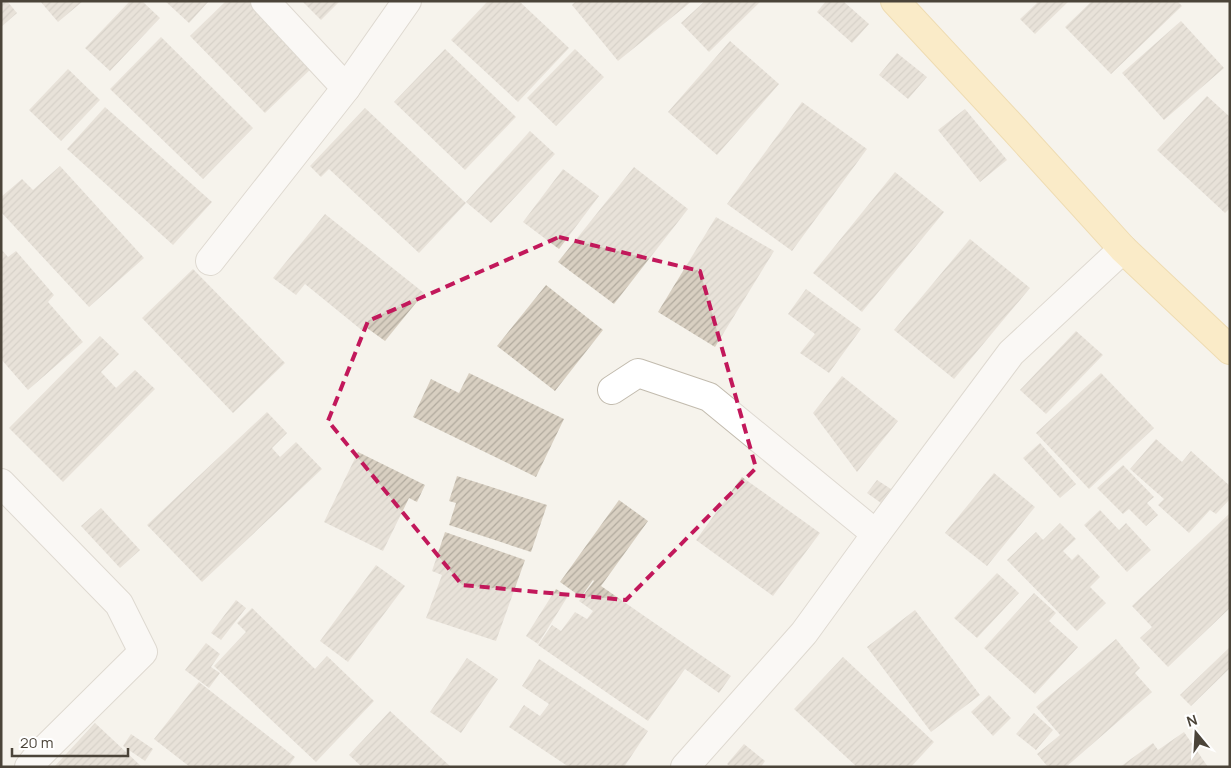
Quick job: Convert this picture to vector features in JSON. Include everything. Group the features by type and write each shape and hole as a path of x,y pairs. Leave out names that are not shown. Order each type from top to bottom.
{"main road":[{"path":"895,1 1123,249 1230,350"}],"street":[{"path":"265,1 346,88"},
{"path":"210,261 346,88 407,1"},
{"path":"684,767 804,633 1010,353 1123,249"},
{"path":"612,390 638,374 708,397 876,534"},
{"path":"1,483 119,604 143,652 29,767"}],"highlighted area":[{"path":"559,237 700,271 756,468 626,600 462,585 328,421 368,321"}],"building":[{"path":"1,1 7,1 17,13 1,27"},
{"path":"40,1 83,1 58,22"},
{"path":"130,1 142,1 160,18 110,71 85,48"},
{"path":"165,1 209,1 189,23"},
{"path":"226,1 249,1 313,67 265,113 190,36"},
{"path":"302,1 340,1 321,20"},
{"path":"488,1 519,1 569,48 518,102 451,40"},
{"path":"576,1 692,1 618,61 572,5"},
{"path":"705,1 761,1 709,52 681,23"},
{"path":"826,1 843,1 869,24 852,43 817,12"},
{"path":"1035,1 1069,1 1035,34 1020,19 1037,3"},
{"path":"1092,1 1177,1 1182,6 1111,74 1065,27"},
{"path":"1181,21 1224,68 1164,120 1122,73"},
{"path":"161,37 253,128 203,179 110,89"},
{"path":"730,41 779,84 717,155 668,112"},
{"path":"445,49 516,117 465,170 394,102"},
{"path":"575,49 604,77 556,126 527,98"},
{"path":"897,53 927,77 908,99 879,75"},
{"path":"68,69 100,100 61,141 29,110"},
{"path":"1207,96 1230,117 1230,208 1225,213 1157,150"},
{"path":"802,102 867,149 792,251 727,204"},
{"path":"105,107 212,202 173,245 67,149"},
{"path":"365,108 466,203 419,253 329,169 321,177 310,166"},
{"path":"965,109 1007,160 980,182 938,130"},
{"path":"530,131 555,154 491,223 466,202"},
{"path":"60,166 144,258 89,307 1,212 1,197 22,179 33,190"},
{"path":"634,167 688,209 614,304 558,262"},
{"path":"563,169 599,196 559,249 523,222"},
{"path":"895,172 944,212 862,312 813,273"},
{"path":"325,214 424,293 385,341 367,328 364,332 305,284 296,295 273,278"},
{"path":"716,217 774,251 715,347 658,312"},
{"path":"970,239 1030,288 954,379 894,330"},
{"path":"1,249 8,257 16,251 54,295 48,302 83,342 28,390 1,359"},
{"path":"193,269 285,363 233,413 142,318"},
{"path":"546,285 603,330 555,391 497,346"},
{"path":"806,289 861,329 829,373 800,353 815,334 788,314"},
{"path":"1076,331 1103,355 1046,414 1020,390"},
{"path":"100,336 119,354 101,372 116,388 135,370 155,389 63,482 9,428"},
{"path":"469,373 564,419 536,477 413,417 431,379 459,393"},
{"path":"1101,373 1154,428 1089,489 1036,433"},
{"path":"842,376 898,421 857,472 813,413"},
{"path":"267,412 287,433 272,448 280,457 296,442 322,469 202,582 147,525"},
{"path":"1156,439 1182,462 1191,451 1230,486 1230,499 1216,514 1210,510 1189,533 1158,505 1164,499 1130,469"},
{"path":"1040,443 1076,484 1060,498 1023,458"},
{"path":"358,452 425,485 417,502 409,498 383,551 324,522"},
{"path":"1123,465 1154,497 1147,503 1158,515 1146,526 1129,509 1123,514 1097,488"},
{"path":"994,473 1035,507 987,566 945,533"},
{"path":"457,476 547,505 531,552 449,525 456,503 449,501"},
{"path":"742,477 820,533 773,596 696,540"},
{"path":"877,480 891,489 881,503 867,493"},
{"path":"619,500 648,521 601,586 731,676 719,693 685,669 648,721 538,645 552,625 561,631 575,612 587,619 593,611 579,601 593,580 581,597 560,582"},
{"path":"101,508 140,550 120,568 81,526"},
{"path":"1100,510 1119,530 1126,523 1151,550 1127,572 1084,525"},
{"path":"1230,513 1230,608 1168,667 1140,638 1152,627 1132,606"},
{"path":"1060,523 1076,539 1063,551 1072,560 1078,554 1100,577 1090,587 1106,603 1077,631 1007,560 1036,532 1043,540"},
{"path":"445,532 525,560 496,641 426,618 442,575 432,571"},
{"path":"376,565 405,586 348,662 320,641"},
{"path":"997,573 1019,593 977,638 954,618"},
{"path":"556,589 568,596 538,644 526,636"},
{"path":"1034,593 1056,613 1049,621 1078,647 1035,694 984,648"},
{"path":"236,600 246,608 221,640 211,633"},
{"path":"252,608 315,669 327,656 374,701 316,762 214,666 246,632 237,623"},
{"path":"915,610 980,695 931,732 867,647"},
{"path":"1116,639 1140,668 1135,673 1152,692 1066,767 1048,767 1037,754 1060,735 1036,707"},
{"path":"206,643 220,654 211,667 220,673 209,688 185,670"},
{"path":"1230,647 1230,668 1191,706 1180,695"},
{"path":"843,657 934,742 911,767 857,767 794,709"},
{"path":"467,658 498,679 461,733 430,712"},
{"path":"539,659 648,731 624,767 569,767 509,727 524,705 540,716 549,704 522,686"},
{"path":"199,682 295,757 288,767 190,767 154,739"},
{"path":"989,695 1011,718 993,736 971,712"},
{"path":"390,711 451,767 362,767 349,755"},
{"path":"1034,713 1053,730 1036,750 1016,734"},
{"path":"95,723 142,767 54,767"},
{"path":"1184,732 1208,767 1120,767 1153,743 1158,750"},
{"path":"131,734 153,749 145,761 123,746"},
{"path":"744,744 765,761 761,767 731,767 727,764"}]}
